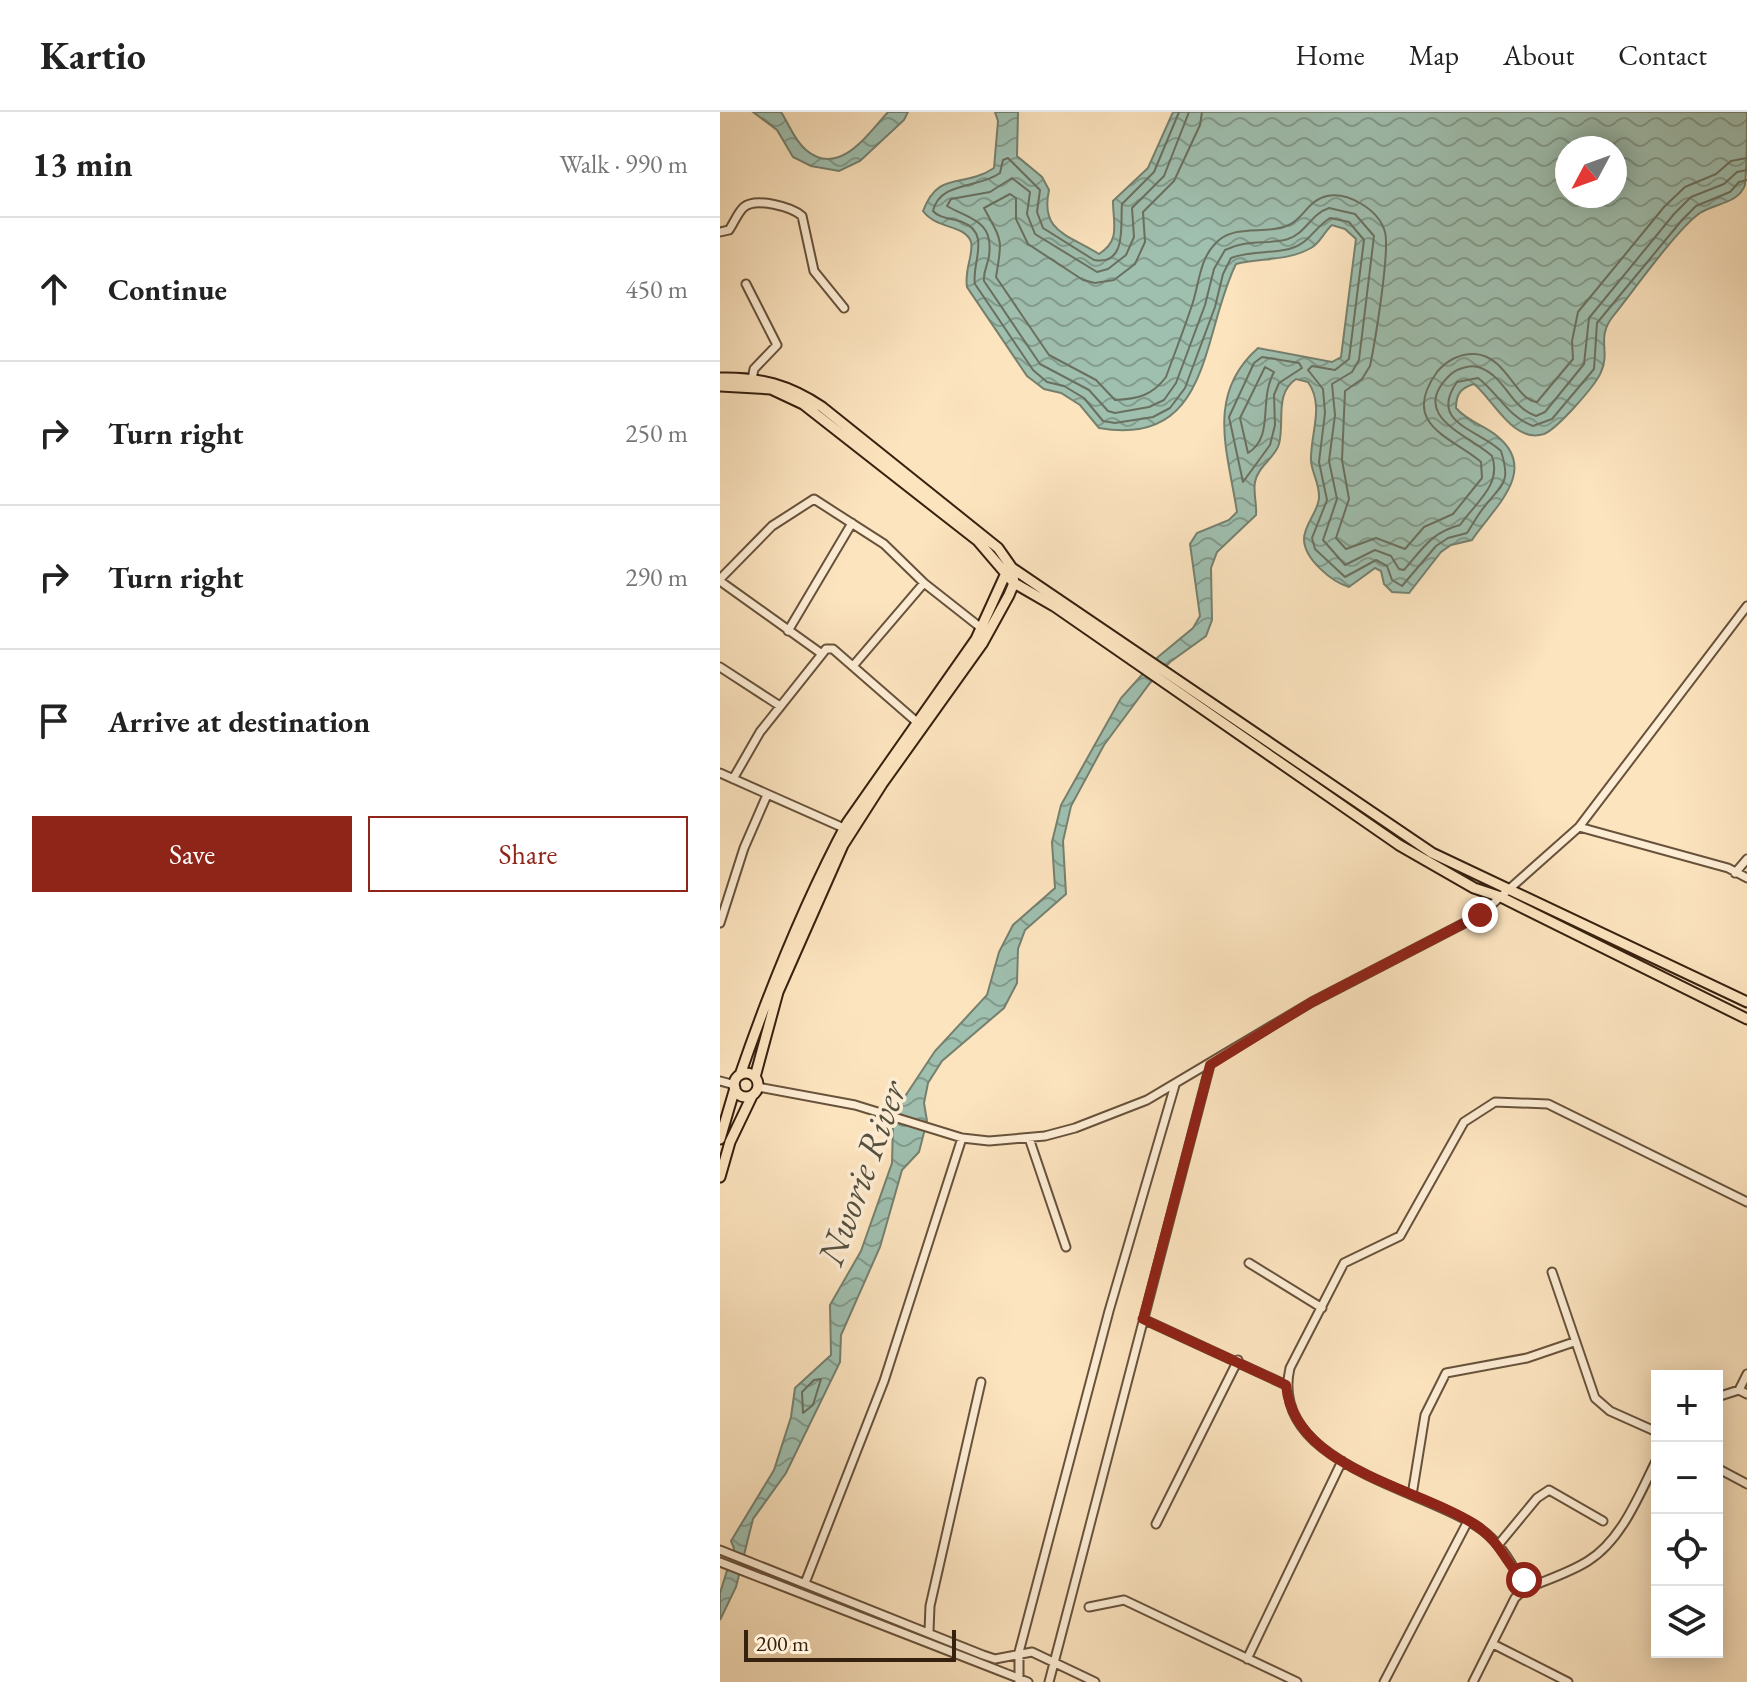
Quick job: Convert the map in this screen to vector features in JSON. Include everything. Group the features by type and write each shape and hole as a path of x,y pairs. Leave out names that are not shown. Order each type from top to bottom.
{"main road":[{"path":"720,378 752,379 784,386 822,407 998,548 1014,583 1130,653"},
{"path":"720,386 771,389 803,404 978,541 1008,571 1130,653 1399,845 1474,888 1501,897 1747,1019"},
{"path":"986,631 1008,571"},
{"path":"720,1139 735,1087 780,963 847,830 986,631 1014,583"},
{"path":"1175,685 1432,853 1512,888 1747,1002"},
{"path":"720,1177 737,1123 757,1082 778,992 847,830"},
{"path":"740,1075 757,1082"},
{"path":"735,1087 740,1096 752,1096"}],"street":[{"path":"720,232 729,230 742,208 750,204 796,210 802,216 814,271 844,308"},
{"path":"746,284 777,345 754,369 752,379"},
{"path":"822,654 720,580 772,526 811,499 820,500 884,544 924,583 986,631"},
{"path":"788,631 852,523"},
{"path":"853,666 924,583"},
{"path":"757,1082 855,1105 962,1138 1029,1138 1111,1116 1175,1085 1312,1002 1480,915 1579,827 1747,606"},
{"path":"733,779 752,743 826,649 833,649 920,724"},
{"path":"720,667 780,706"},
{"path":"720,773 847,830"},
{"path":"720,923 744,848 767,795"},
{"path":"1579,827 1728,868 1747,878"},
{"path":"1735,873 1747,859"},
{"path":"1049,1682 1210,1065"},
{"path":"720,1081 735,1087"},
{"path":"1018,1680 1019,1652 1109,1311 1175,1085"},
{"path":"1523,1585 1499,1544 1468,1521 1342,1461 1300,1426 1288,1400 1286,1385 1290,1368 1344,1263 1400,1236 1464,1122 1495,1102 1548,1104 1747,1202"},
{"path":"805,1583 884,1381 962,1138"},
{"path":"1029,1138 1066,1247"},
{"path":"1249,1263 1322,1308"},
{"path":"1552,1272 1574,1342 1600,1403 1651,1429"},
{"path":"1143,1319 1238,1360 1286,1385"},
{"path":"1412,1495 1425,1415 1446,1373 1527,1358 1574,1342"},
{"path":"1156,1524 1238,1360"},
{"path":"1723,1396 1743,1392 1747,1374"},
{"path":"929,1631 930,1606 981,1382"},
{"path":"1247,1659 1342,1461"},
{"path":"1473,1682 1523,1585 1543,1581 1590,1560 1605,1546 1636,1501 1651,1471"},
{"path":"1723,1471 1747,1484"},
{"path":"1499,1544 1537,1498 1549,1490 1603,1521"},
{"path":"1384,1682 1468,1521"},
{"path":"720,1550 731,1554 745,1566 1028,1682"},
{"path":"724,1563 805,1583 995,1659 1019,1652 1032,1652 1095,1682"},
{"path":"1089,1607 1124,1600 1297,1682"},
{"path":"1493,1644 1568,1682"}],"water":[{"path":"753,112 781,112 806,150 830,159 852,150 888,112 908,112 904,120 860,161 839,171 811,166 793,157 777,130"},
{"path":"995,112 1018,112 1017,156 1042,177 1049,190 1047,204 1052,223 1067,236 1099,254 1113,237 1113,201 1148,168 1173,112 1747,112 1747,158 1742,191 1700,213 1656,261 1608,323 1604,337 1604,364 1598,378 1558,424 1544,434 1523,433 1504,418 1474,384 1460,393 1456,408 1497,436 1509,449 1514,476 1500,502 1472,540 1451,545 1441,552 1409,593 1392,592 1384,584 1381,571 1375,568 1349,587 1327,575 1309,554 1304,539 1319,498 1311,461 1316,401 1308,382 1296,379 1289,385 1283,400 1279,444 1259,471 1255,482 1256,515 1217,552 1211,568 1212,620 1206,636 1170,662 1150,683 1104,745 1071,806 1063,841 1066,894 1025,930 1018,949 1017,983 1004,1008 942,1061 928,1083 924,1103 927,1121 919,1152 902,1170 880,1247 841,1335 840,1362 786,1473 753,1519 736,1587 720,1620 720,1593 734,1548 731,1541 774,1470 791,1417 795,1388 831,1355 830,1305 861,1251 892,1163 893,1126 902,1101 935,1051 987,995 999,952 1013,925 1055,888 1052,842 1061,805 1121,698 1158,657 1193,628 1200,616 1190,544 1197,533 1229,520 1237,512 1224,425 1231,385 1258,348 1332,362 1341,357 1356,239 1345,229 1332,225 1314,246 1302,252 1236,264 1197,380 1183,403 1163,421 1136,430 1099,428 1080,405 1061,393 1044,389 1027,376 967,287 972,247 968,236 936,221 923,211 929,198 944,184 972,178 994,168 998,121"}],"route":[{"path":"1480,915 1312,1002 1210,1065 1143,1319 1238,1360 1286,1385 1291,1411 1313,1441 1342,1461 1476,1525 1499,1544 1521,1581 1524,1580"}],"water label":[{"name":"Nworie River","path":"861,1173"}]}
